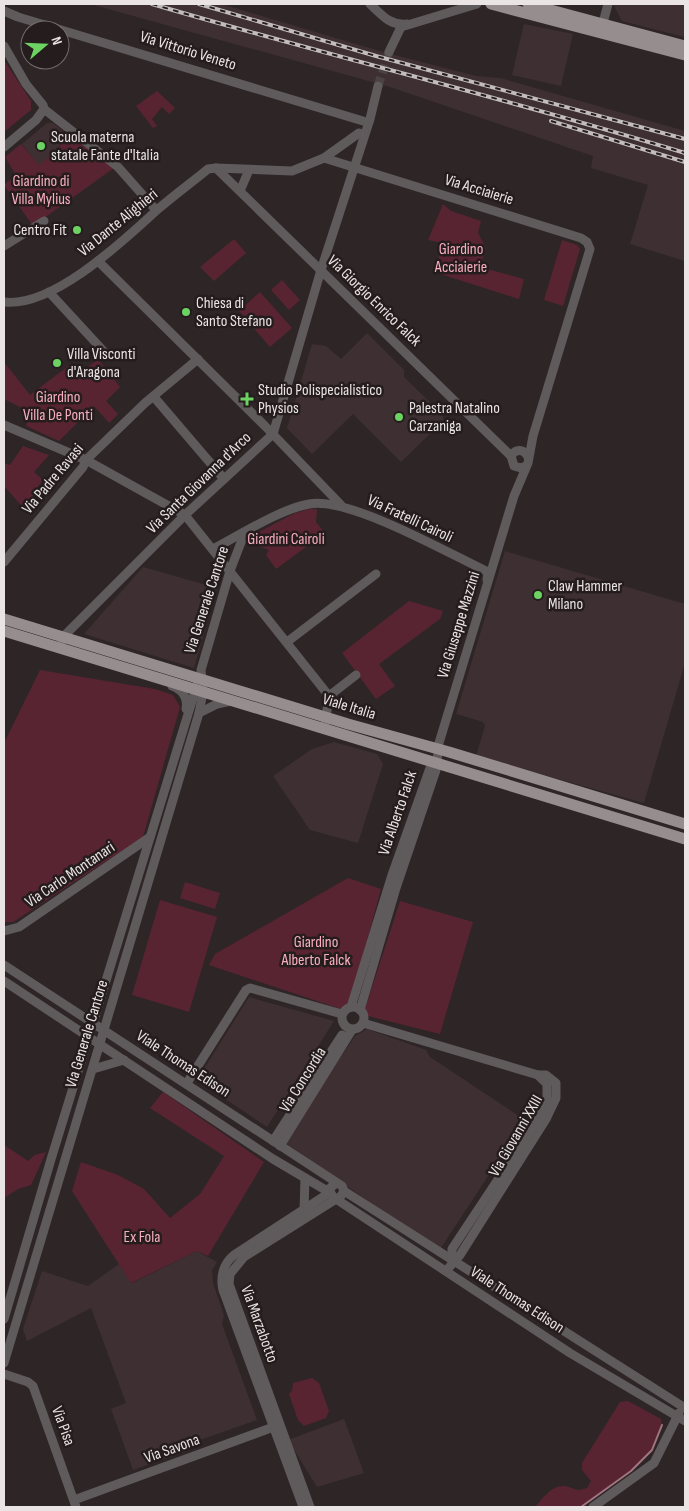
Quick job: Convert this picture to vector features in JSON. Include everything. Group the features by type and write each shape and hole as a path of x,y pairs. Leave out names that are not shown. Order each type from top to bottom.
{"main road":[{"path":"491,4 685,55"},
{"path":"528,4 685,46"},
{"name":"Viale Italia","path":"4,618 201,678 435,763 685,839"},
{"name":"Viale Italia","path":"4,631 234,701 437,749 685,824"}],"street":[{"path":"370,4 388,21 392,29 390,49 398,30 408,24 457,6 477,4"},
{"path":"603,24 608,4"},
{"name":"Via Vittorio Veneto","path":"4,11 18,17 366,120"},
{"path":"388,21 399,25 408,24"},
{"path":"4,46 26,84 43,105 44,109 118,167 156,210"},
{"path":"353,167 359,133 366,120 378,86"},
{"path":"4,147 36,120 44,109"},
{"path":"353,167 362,143 361,138 366,120"},
{"path":"216,168 292,171 324,158 359,133"},
{"name":"Via Acciaierie","path":"324,158 582,238 587,242 590,249"},
{"name":"Via Santa Giovanna d'Arco","path":"60,649 64,636 185,515 273,434 353,167"},
{"name":"Via Dante Alighieri","path":"4,302 14,302 49,292 98,261 126,240 156,210 208,170 216,168"},
{"name":"Via Giorgio Enrico Falck","path":"216,168 511,456"},
{"path":"240,191 249,170"},
{"path":"4,246 44,221"},
{"name":"Via Giuseppe Mazzini","path":"435,763 437,749 487,580 590,249"},
{"path":"98,261 342,505"},
{"path":"49,292 108,356"},
{"name":"Via Padre Ravasi","path":"4,562 83,467 86,460 198,359"},
{"path":"154,397 224,479"},
{"path":"4,425 86,460 185,515 329,696"},
{"path":"511,456 514,452 526,458 519,468 514,466"},
{"name":"Via Giuseppe Mazzini","path":"511,456 516,476 514,496"},
{"name":"Via Fratelli Cairoli","path":"309,504 324,487"},
{"name":"Via Fratelli Cairoli","path":"213,549 245,532 309,504 322,502 342,505 375,518 488,572 487,580"},
{"name":"Via Generale Cantore","path":"4,1363 199,713 201,670 230,571 245,532"},
{"path":"287,642 376,574"},
{"name":"Viale Italia","path":"138,672 146,678 180,690 187,699 185,724"},
{"path":"325,723 329,696 356,675"},
{"name":"Via Generale Cantore","path":"4,1315 185,724 199,691"},
{"path":"199,713 217,704 234,701"},
{"name":"Via Alberto Falck","path":"351,1007 392,875 430,768 435,763"},
{"name":"Via Alberto Falck","path":"360,1010 396,888 436,770 435,763"},
{"name":"Via Carlo Montanari","path":"4,931 20,928 151,837"},
{"name":"Viale Thomas Edison","path":"4,965 187,1083 336,1183"},
{"name":"Viale Thomas Edison","path":"4,981 586,1363 685,1422"},
{"path":"187,1083 241,998 250,988 342,1014"},
{"path":"56,1015 64,1004"},
{"path":"351,1007 360,1010 364,1014 363,1023 360,1027 349,1029 342,1024 342,1014 351,1007"},
{"name":"Via Giovanni XXIII","path":"363,1023 538,1076 547,1084 547,1100 538,1119 452,1249 452,1262"},
{"name":"Via Concordia","path":"276,1143 349,1029"},
{"path":"93,1069 124,1060"},
{"path":"304,1211 305,1178"},
{"path":"336,1183 342,1186 344,1191 341,1196 331,1194 330,1186 336,1183"},
{"name":"Viale Thomas Edison","path":"344,1191 452,1262 684,1407"},
{"name":"Via Marzabotto","path":"310,1507 223,1290 222,1276 226,1264 234,1255 331,1194"},
{"name":"Via Marzabotto","path":"303,1507 229,1284 230,1274 244,1257 331,1194"},
{"path":"446,1271 452,1262"},
{"path":"4,1315 18,1316"},
{"name":"Via Pisa","path":"4,1374 28,1382 33,1386 75,1504"},
{"path":"593,1507 654,1463 684,1407"},
{"name":"Via Savona","path":"75,1504 277,1426"}],"shaded area":[{"path":"90,4 221,4 383,52 476,76 500,78 685,131 685,261 630,244 648,185 591,168 593,156 390,87"},
{"path":"613,4 685,4 684,37 622,21"},
{"path":"524,24 573,34 561,86 512,75"},
{"name":"Scuola materna statale Fante d'Italia","path":"47,123 53,123 63,131 54,139 61,147 39,166 22,144"},
{"path":"367,333 404,370 404,377 443,415 443,421 401,462 353,414 312,454 287,428 312,344 326,346 341,359"},
{"path":"505,551 685,604 685,663 644,803 476,756 485,726 483,722 456,714"},
{"path":"143,567 217,588 194,668 84,634"},
{"path":"334,742 377,754 383,764 358,843 310,830 273,776 312,749"},
{"path":"249,997 334,1021 267,1127 197,1080"},
{"path":"367,1029 426,1050 430,1057 525,1120 439,1251 283,1141 355,1036"},
{"path":"197,1251 217,1262 212,1270 213,1283 224,1315 222,1324 257,1420 186,1445 187,1451 133,1470 111,1409 126,1403 91,1308 27,1341 23,1329 42,1271 88,1286 119,1264 132,1283"},
{"path":"344,1419 364,1473 317,1487 288,1440"}],"green space":[{"path":"4,60 31,101 31,110 4,132"},
{"path":"157,91 175,108 169,114 162,107 152,119 157,126 153,128 136,106"},
{"name":"Giardino di Villa Mylius","path":"63,131 114,168 33,226 4,185 16,175 5,157 21,144 39,165 61,147 54,140"},
{"name":"Giardino Acciaierie","path":"443,204 451,211 481,221 478,233 486,248 480,267 524,279 519,299 434,272 443,243 428,240"},
{"path":"234,239 246,253 214,281 200,267"},
{"path":"562,240 577,245 580,249 563,306 544,300"},
{"path":"282,280 300,300 289,310 271,290"},
{"path":"260,292 292,328 270,347 239,311"},
{"name":"Giardino Villa De Ponti","path":"98,359 120,387 106,401 118,414 109,423 94,406 59,441 26,426 30,412 4,399 4,362 30,395 71,364 80,373"},
{"path":"23,446 49,455 34,472 43,480 36,489 43,495 28,513 4,486 4,463 10,465"},
{"name":"Giardini Cairoli","path":"317,509 316,522 325,533 276,569 266,555 269,550 247,542 249,537 295,513"},
{"path":"409,601 443,611 440,619 379,664 395,686 376,699 342,653"},
{"path":"40,670 155,689 173,695 180,707 143,837 13,922 4,922 4,743"},
{"name":"Giardino Alberto Falck","path":"348,878 381,889 350,1003 341,1009 209,965 215,954"},
{"path":"185,882 220,893 215,909 180,898"},
{"path":"160,900 217,917 189,1012 132,995"},
{"name":"Giardino Alberto Falck","path":"400,901 473,922 440,1034 368,1016 365,1009"},
{"name":"Ex Fola","path":"163,1092 264,1162 208,1256 197,1251 131,1283 72,1191 81,1162 118,1175 144,1189 170,1218 200,1194 224,1156 150,1108"},
{"path":"4,1145 28,1161 35,1155 46,1152 31,1185 18,1189 4,1198"},
{"path":"312,1378 319,1383 329,1411 326,1418 304,1426 298,1420 289,1394 292,1391 293,1383"},
{"path":"628,1401 661,1419 662,1425 652,1450 631,1471 581,1507 535,1507 548,1493 560,1486 580,1490 587,1488 591,1481 582,1470 582,1463 620,1402"}],"waterway":[{"path":"581,1507 631,1471 652,1450 662,1425"}],"tunnel":[{"path":"378,86 389,52"}],"railway":[{"path":"152,4 552,114 685,153"},
{"path":"199,4 376,56 685,139"},
{"path":"551,121 685,162"}],"place":[{"name":"Scuola materna statale Fante d'Italia","path":"41,146"},
{"name":"Centro Fit","path":"77,230"},
{"name":"Chiesa di Santo Stefano","path":"186,312"},
{"name":"Villa Visconti d'Aragona","path":"57,363"},
{"name":"Studio Polispecialistico Physios","path":"247,399"},
{"name":"Palestra Natalino Carzaniga","path":"399,417"},
{"name":"Claw Hammer Milano","path":"538,595"}]}
